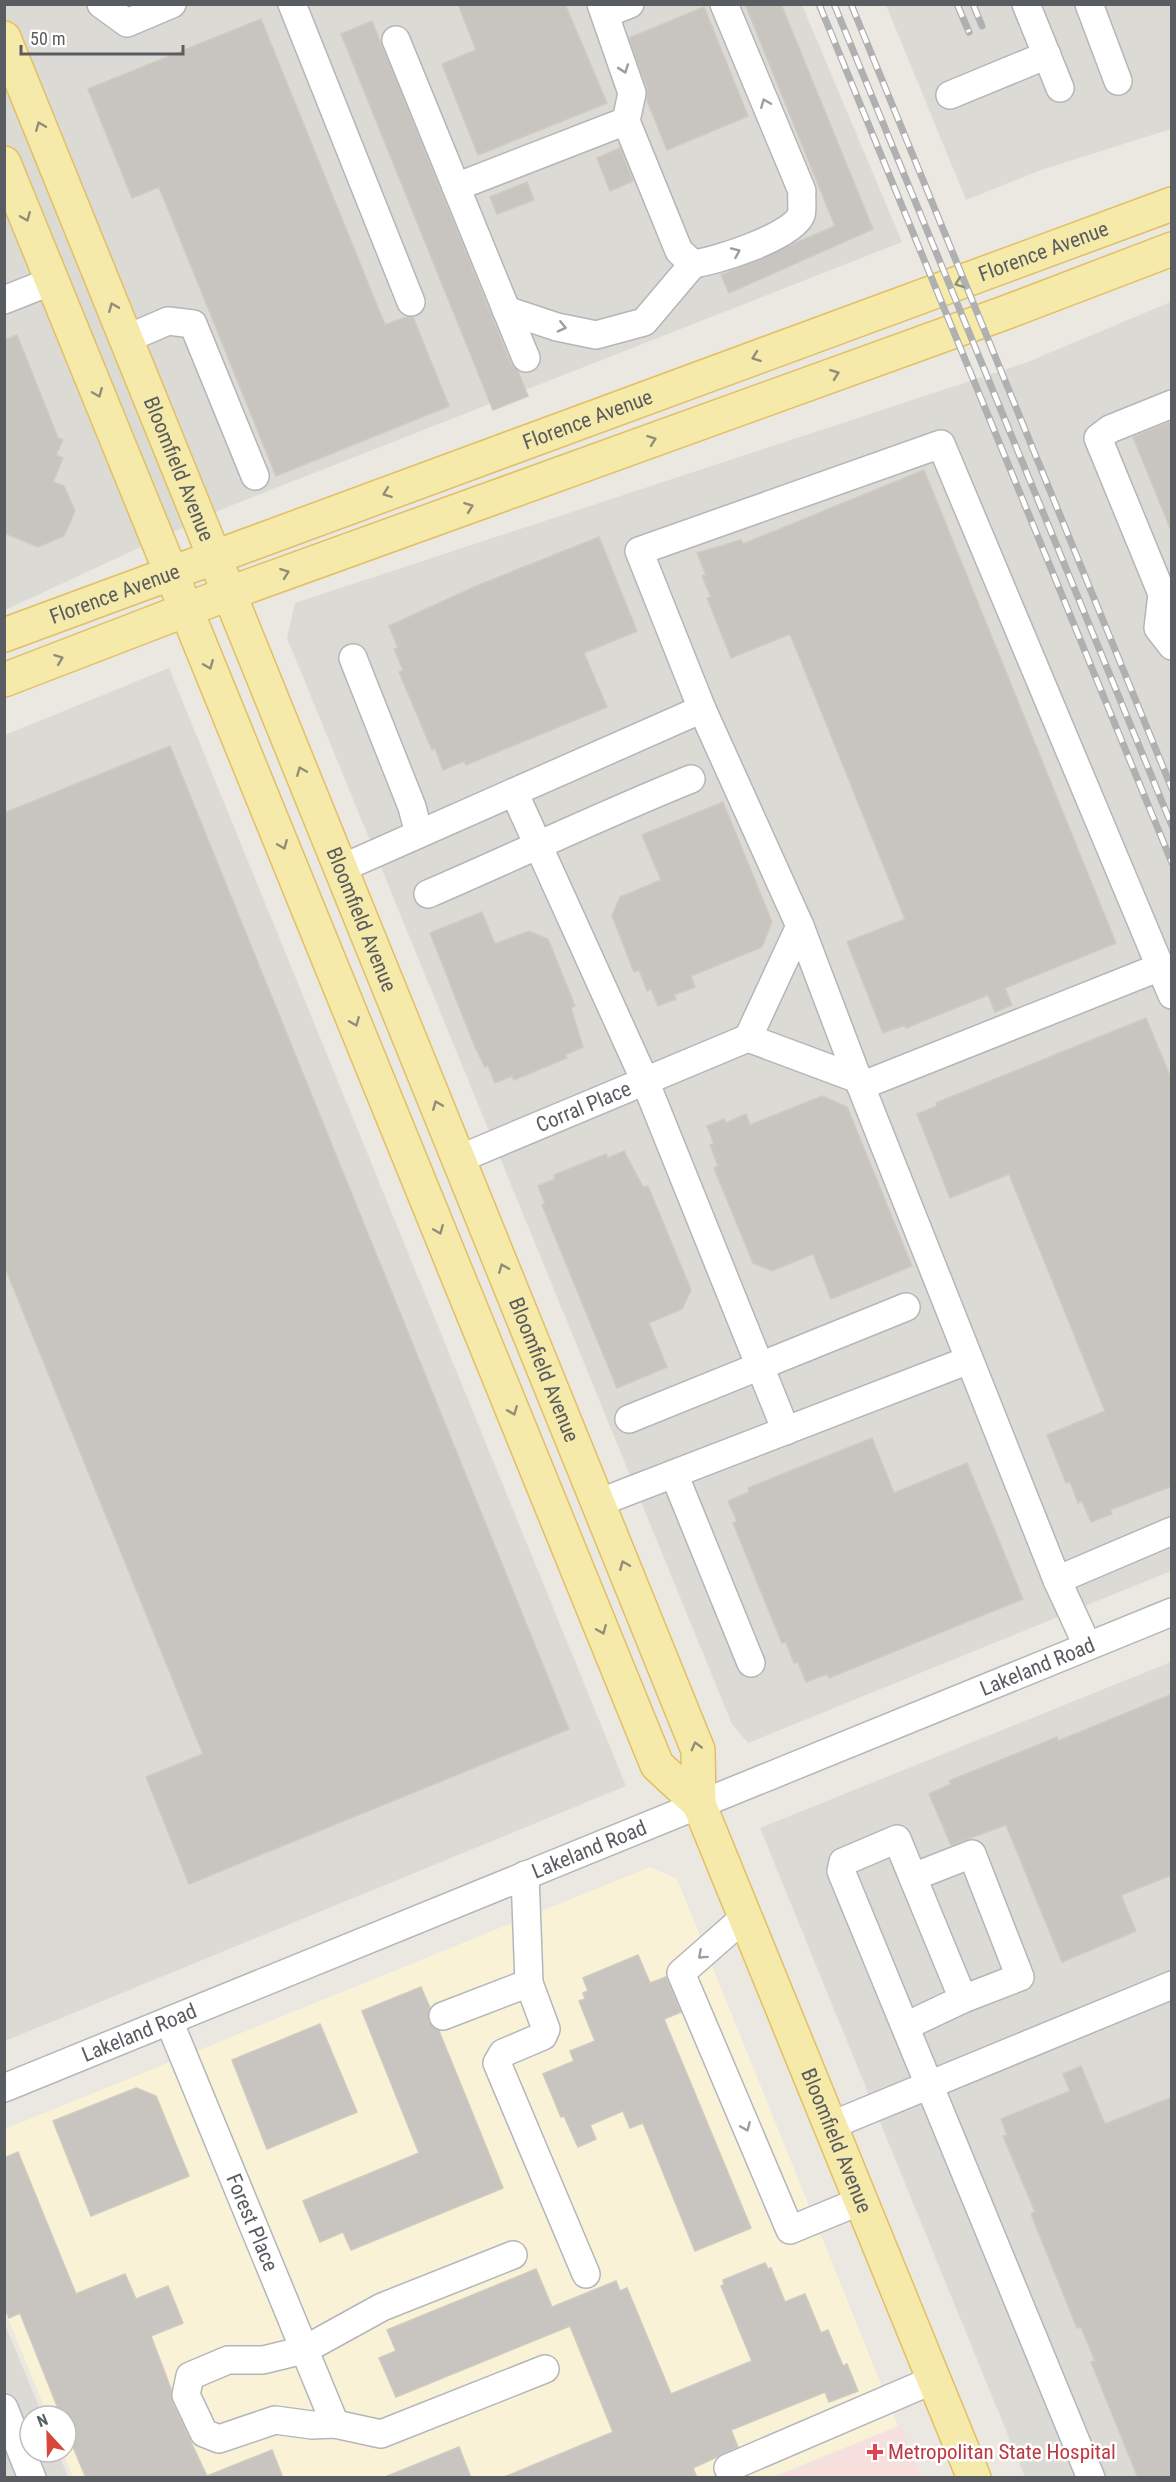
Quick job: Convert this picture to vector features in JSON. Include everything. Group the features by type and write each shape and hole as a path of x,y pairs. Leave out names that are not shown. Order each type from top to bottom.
{"main road":[{"name":"Bloomfield Avenue","path":"4,38 698,1750 699,1804 863,2200 974,2478"},
{"name":"Bloomfield Avenue","path":"8,180 52,281 657,1765 699,1804"},
{"name":"Florence Avenue","path":"4,635 1172,204"},
{"name":"Florence Avenue","path":"4,680 230,593 1007,312 1172,249"},
{"name":"Corral Place","path":"417,1176 459,1160"}],"street":[{"path":"101,4 127,23 172,4"},
{"path":"292,4 411,302"},
{"path":"630,4 603,9 632,93 626,120 680,251 693,264"},
{"path":"506,310 557,327 596,335 644,322 693,264 714,261 788,229 801,214 801,191 724,4"},
{"path":"1026,4 1060,88"},
{"path":"1089,4 1118,81"},
{"path":"396,40 526,358"},
{"path":"950,95 1047,56"},
{"path":"456,187 626,120"},
{"path":"4,300 52,281"},
{"path":"126,339 168,321 193,324 255,476"},
{"path":"1172,404 1110,429 1098,438 1162,594 1158,628 1172,646"},
{"path":"1087,1645 1057,1580 969,1360 859,1083 800,926 702,709 639,551 941,444 1172,995"},
{"path":"354,658 412,807 419,834"},
{"path":"340,869 702,709"},
{"path":"428,894 539,846 593,818 691,779"},
{"path":"514,792 645,1081 786,1431"},
{"path":"800,926 748,1038 859,1083 1160,967"},
{"name":"Corral Place","path":"459,1160 748,1038"},
{"path":"629,1419 906,1307"},
{"path":"598,1503 969,1360"},
{"path":"674,1474 751,1663"},
{"path":"1057,1580 1172,1531"},
{"name":"Lakeland Road","path":"4,2088 1172,1612"},
{"path":"963,1999 897,1839 843,1862 841,1872 1091,2478"},
{"path":"906,2026 963,1999 1020,1977 972,1854 913,1877"},
{"path":"525,1875 530,1983 545,2022 543,2036 504,2053 497,2063 586,2274"},
{"path":"746,1916 681,1973 790,2230 863,2200"},
{"path":"443,2016 530,1983"},
{"path":"832,2125 1172,1985"},
{"name":"Forest Place","path":"169,2021 335,2424"},
{"path":"513,2255 382,2307 304,2350 263,2360 228,2360 190,2376 186,2395 204,2433 219,2439 275,2420 312,2425 335,2424 381,2434 545,2369"},
{"path":"728,2468 933,2379"},
{"path":"4,2408 32,2478"}],"shaded area":[{"path":"4,5 802,5 902,242 225,508 5,610"},
{"path":"886,5 1171,5 1171,129 1041,170 966,200"},
{"path":"1171,302 1171,1571 748,1743 732,1724 287,638 295,603 1025,363"},
{"path":"169,668 626,1786 5,2041 5,735"},
{"path":"1171,1662 1171,2477 1025,2477 760,1828"},
{"path":"650,1867 677,1879 898,2426 772,2477 73,2477 67,2464 78,2464 78,2404 43,2404 5,2311 5,2129"},
{"path":"4,2322 38,2404 18,2404 18,2464 63,2464 68,2477 5,2477"},
{"name":"Metropolitan State Hospital","path":"901,2426 921,2477 776,2477"}],"building":[{"path":"458,4 565,4 607,103 478,155 442,64 476,50"},
{"path":"745,4 781,4 873,229 729,293 721,275 835,226"},
{"path":"704,7 748,116 667,150 647,100 647,88 629,38"},
{"path":"261,19 385,325 406,317 413,317 449,406 276,476 159,187 132,198 88,89"},
{"path":"372,21 511,364 518,371 528,396 493,410 341,34"},
{"path":"620,148 633,181 610,191 597,158"},
{"path":"527,182 534,200 497,214 490,197"},
{"path":"17,335 58,438 63,440 56,455 63,458 53,482 64,486 75,511 64,536 38,547 4,533 4,340"},
{"path":"1172,421 1172,530 1171,530 1133,437"},
{"path":"924,470 1116,943 1005,988 1012,1005 995,1012 988,995 906,1028 905,1025 883,1033 847,942 905,919 790,634 731,658 707,598 711,597 702,576 706,575 697,553 741,540 743,544"},
{"path":"599,537 637,631 584,653 607,707 466,765 464,761 443,770 435,748 432,750 399,672 403,670 394,649 398,648 389,626 474,587"},
{"path":"170,746 569,1729 189,1884 146,1777 203,1754 4,1265 4,813"},
{"path":"723,802 772,922 762,947 691,976 695,987 674,995 676,999 658,1006 651,989 647,991 639,970 634,972 612,916 620,897 661,880 642,835"},
{"path":"482,912 495,944 529,931 548,939 575,1006 571,1008 583,1047 565,1055 567,1058 514,1080 512,1076 495,1083 488,1066 485,1067 475,1047 430,933"},
{"path":"1146,1018 1172,1081 1172,1486 1110,1510 1112,1514 1091,1522 1082,1501 1078,1503 1070,1482 1066,1483 1047,1435 1105,1411 1009,1174 950,1198 917,1114 937,1106 936,1103"},
{"path":"822,1096 847,1107 912,1266 831,1299 813,1254 772,1271 753,1263 714,1168 718,1166 710,1145 714,1144 707,1126 724,1119 726,1123 746,1114 750,1125"},
{"path":"624,1151 643,1187 648,1186 691,1290 682,1309 649,1323 667,1367 617,1388 542,1205 545,1204 538,1186 555,1179 554,1175 606,1154 608,1158"},
{"path":"872,1438 894,1493 967,1463 1023,1599 829,1678 827,1674 806,1682 798,1662 794,1663 786,1642 782,1643 733,1523 737,1521 728,1501 749,1492 748,1488"},
{"path":"1172,1694 1172,1875 1121,1895 1136,1931 1062,1962 1006,1825 951,1845 929,1794 951,1784 949,1781 1057,1737 1058,1741"},
{"path":"638,1955 650,1983 666,1977 681,2012 664,2019 751,2228 695,2251 643,2123 630,2128 623,2111 590,2125 596,2139 578,2147 564,2116 561,2117 543,2074 574,2061 570,2051 595,2041 579,2001 585,1999 583,1993 588,1991 583,1978"},
{"path":"421,1987 430,2008 429,2022 439,2031 503,2188 351,2250 343,2232 320,2242 303,2201 419,2153 362,2011"},
{"path":"320,2024 357,2112 267,2149 232,2060"},
{"path":"1081,2066 1105,2124 1172,2097 1172,2478 1138,2478 1091,2362 1095,2361 1081,2327 1077,2328 1031,2214 1035,2212 1003,2136 1007,2135 1001,2119 1070,2091 1063,2074"},
{"path":"136,2088 156,2096 189,2176 91,2216 53,2121"},
{"path":"18,2152 76,2294 125,2274 136,2299 168,2286 183,2323 151,2336 171,2389 172,2402 207,2476 272,2450 283,2478 86,2478 78,2459 78,2404 56,2404 20,2313 9,2318 4,2307 4,2158"},
{"path":"765,2263 768,2269 771,2268 785,2302 805,2294 821,2333 828,2330 843,2366 847,2364 858,2391 829,2402 825,2392 731,2430 738,2447 693,2468 697,2478 502,2478 613,2432 570,2326 396,2397 379,2358 396,2351 387,2330 536,2269 552,2307 616,2281 620,2291 627,2288 671,2394 752,2361 721,2286 724,2285 723,2280"},
{"path":"459,2447 471,2478 385,2478 385,2477"}],"railway":[{"path":"819,4 1172,863"},
{"path":"834,4 1172,826"},
{"path":"851,4 1172,789"},
{"path":"957,4 969,32"},
{"path":"973,4 982,26"}],"place":[{"name":"Metropolitan State Hospital","path":"875,2452"}]}
